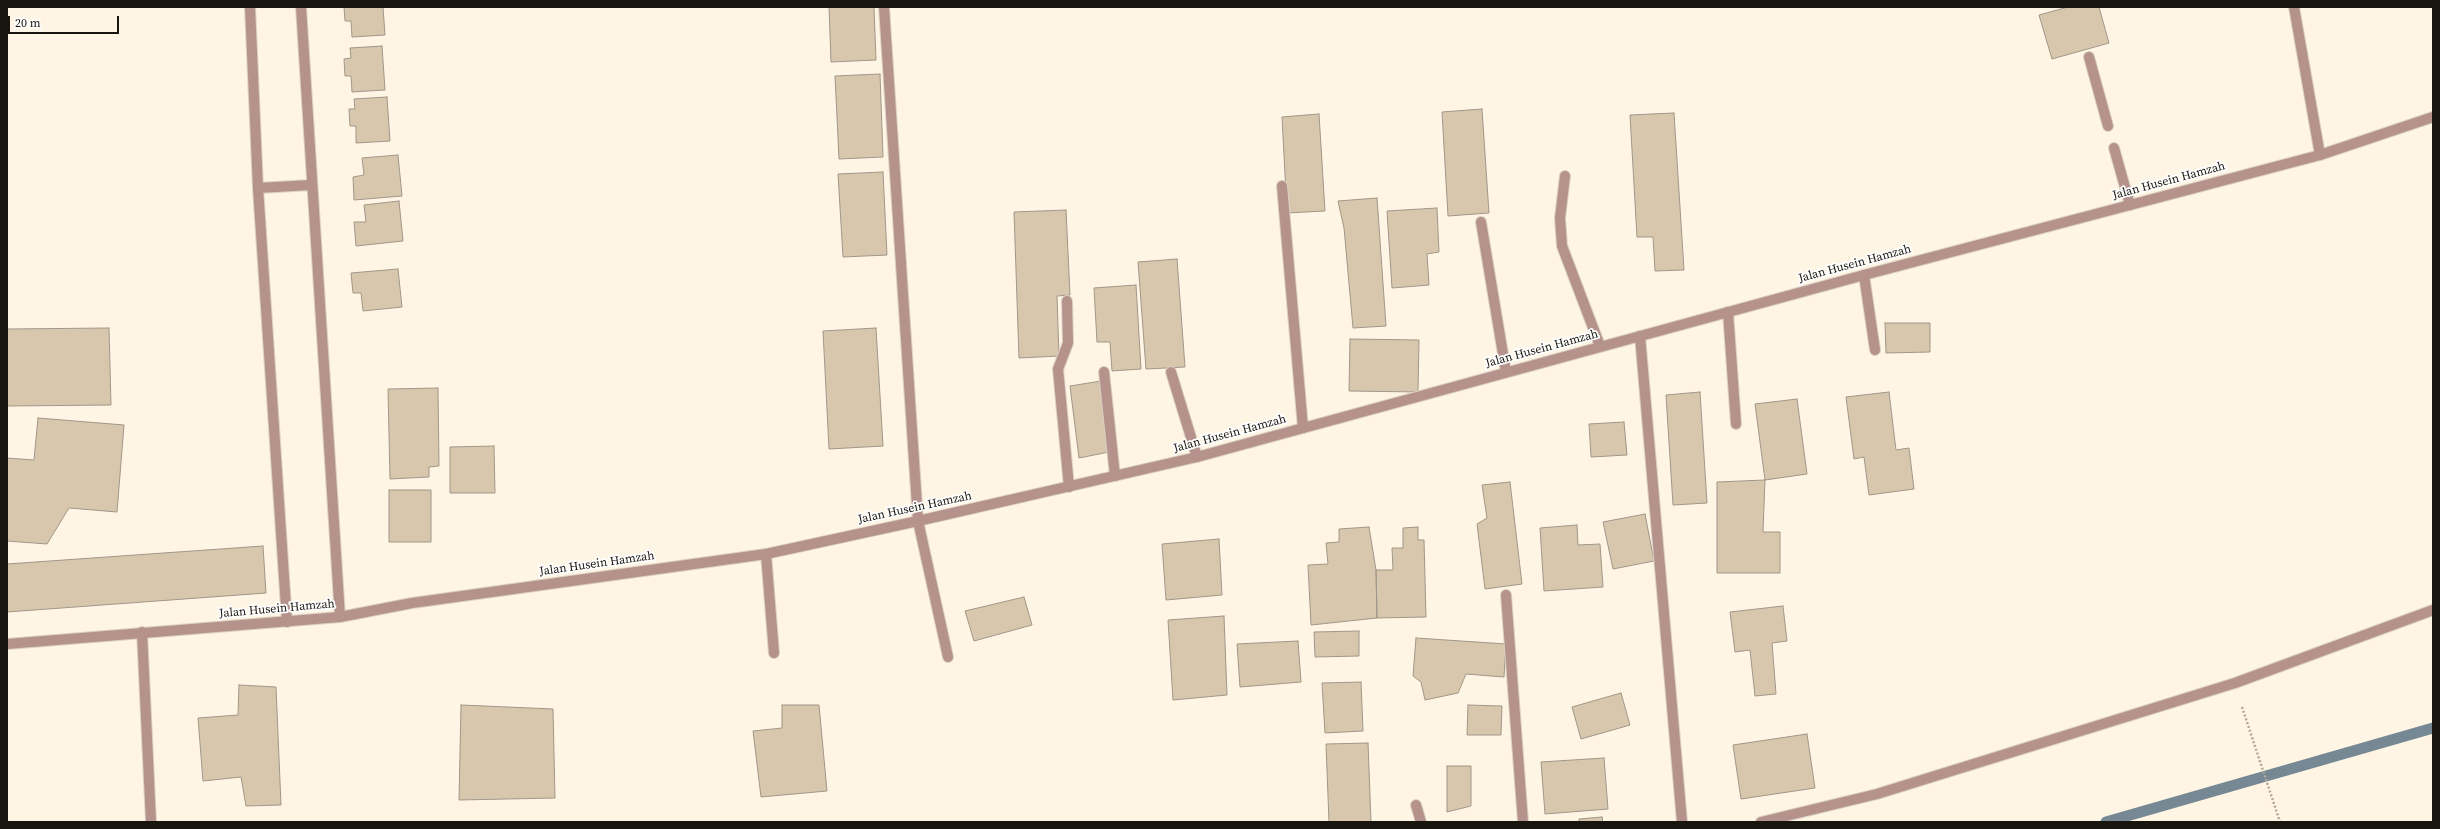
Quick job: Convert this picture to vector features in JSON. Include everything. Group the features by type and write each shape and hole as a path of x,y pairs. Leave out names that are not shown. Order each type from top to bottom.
{"street":[{"path":"250,7 258,188 287,622"},
{"path":"300,7 340,617"},
{"path":"884,7 918,522 948,657"},
{"path":"2294,7 2320,155"},
{"path":"2089,57 2108,126"},
{"name":"Jalan Husein Hamzah","path":"7,644 340,617 412,603 766,554 918,522 1197,457 1864,275 2320,155 2433,117"},
{"path":"2114,148 2130,205"},
{"path":"1565,176 1560,218 1562,246 1600,346"},
{"path":"258,188 311,185"},
{"path":"1282,186 1303,428"},
{"path":"1481,222 1506,372"},
{"path":"1864,275 1875,350"},
{"path":"1067,301 1068,343 1058,369 1069,487"},
{"path":"1728,312 1736,424"},
{"path":"1640,336 1682,822"},
{"path":"1104,372 1115,476"},
{"path":"1171,372 1197,457"},
{"path":"766,554 774,653"},
{"path":"1506,595 1523,822"},
{"path":"1761,822 1877,794 2235,683 2433,610"},
{"path":"142,632 151,822"},
{"path":"1416,805 1421,822"}],"path":[{"path":"2242,709 2270,785 2280,822"}],"building":[{"path":"344,7 383,7 385,35 352,37 351,21 345,21"},
{"path":"829,7 874,7 876,60 831,62"},
{"path":"2068,7 2099,7 2109,43 2052,59 2039,15"},
{"path":"382,46 385,90 352,92 351,76 345,76 344,59 351,58 350,48"},
{"path":"880,74 883,157 839,159 835,76"},
{"path":"387,97 390,141 356,143 356,126 350,126 349,109 355,109 354,99"},
{"path":"1482,109 1489,213 1448,216 1442,112"},
{"path":"1674,113 1684,270 1655,271 1653,237 1637,237 1630,115"},
{"path":"1319,114 1325,211 1287,213 1282,117"},
{"path":"398,155 402,196 354,200 353,177 364,175 362,158"},
{"path":"883,172 887,255 843,257 838,174"},
{"path":"1377,198 1386,326 1353,328 1344,228 1338,201"},
{"path":"399,201 403,241 356,246 354,222 366,222 364,205"},
{"path":"1437,208 1439,252 1427,254 1429,285 1392,288 1387,211"},
{"path":"1066,210 1070,295 1057,296 1059,356 1019,358 1014,212"},
{"path":"1177,259 1185,367 1146,369 1138,262"},
{"path":"398,269 402,307 363,311 361,293 353,293 351,273"},
{"path":"1136,285 1141,369 1112,371 1110,342 1097,342 1094,288"},
{"path":"1885,323 1930,323 1930,352 1886,353"},
{"path":"109,328 111,405 7,406 7,329"},
{"path":"876,328 883,446 829,449 823,331"},
{"path":"1350,339 1419,340 1418,392 1349,391"},
{"path":"1101,381 1109,452 1079,458 1070,386"},
{"path":"438,388 439,466 429,467 429,477 390,479 388,389"},
{"path":"1700,392 1707,503 1673,505 1666,395"},
{"path":"1889,392 1896,450 1909,448 1914,489 1869,495 1864,457 1854,459 1846,397"},
{"path":"1797,399 1807,474 1765,480 1755,404"},
{"path":"38,418 124,425 117,512 69,508 47,544 7,541 7,458 34,460"},
{"path":"1624,422 1627,455 1591,457 1589,424"},
{"path":"494,446 495,493 450,493 450,447"},
{"path":"1765,480 1763,532 1780,532 1780,573 1717,573 1717,482"},
{"path":"1510,482 1522,584 1485,589 1477,524 1487,518 1482,485"},
{"path":"389,490 431,490 431,542 389,542"},
{"path":"1645,514 1654,561 1613,569 1603,522"},
{"path":"1577,525 1578,545 1600,544 1603,587 1544,591 1540,528"},
{"path":"1369,527 1376,570 1377,618 1311,625 1308,565 1328,564 1326,543 1339,542 1339,529"},
{"path":"1418,527 1418,540 1424,540 1426,617 1377,618 1376,570 1393,570 1392,548 1403,548 1403,528"},
{"path":"1219,539 1222,595 1166,600 1162,544"},
{"path":"263,546 266,593 7,612 7,564"},
{"path":"1024,597 1032,625 974,641 965,611"},
{"path":"1783,606 1787,641 1772,643 1776,694 1755,696 1750,650 1735,652 1730,612"},
{"path":"1224,616 1227,695 1173,700 1168,620"},
{"path":"1359,631 1359,656 1315,657 1314,632"},
{"path":"1416,638 1506,644 1504,677 1466,674 1458,693 1425,700 1421,682 1413,676"},
{"path":"1298,641 1301,682 1240,687 1237,644"},
{"path":"1361,682 1363,731 1325,733 1322,683"},
{"path":"239,685 276,687 281,805 246,806 241,777 203,781 198,718 238,715"},
{"path":"1621,693 1630,725 1581,739 1572,707"},
{"path":"461,705 553,709 555,798 459,800"},
{"path":"782,705 819,705 827,791 761,797 753,731 782,728"},
{"path":"1468,705 1502,706 1501,735 1467,735"},
{"path":"1807,734 1815,788 1741,799 1733,745"},
{"path":"1368,743 1371,822 1329,822 1326,744"},
{"path":"1604,758 1608,809 1545,814 1541,762"},
{"path":"1447,766 1471,766 1471,806 1447,812"},
{"path":"1602,817 1603,822 1579,822 1579,819"}],"waterway":[{"path":"2106,822 2433,728"}]}
